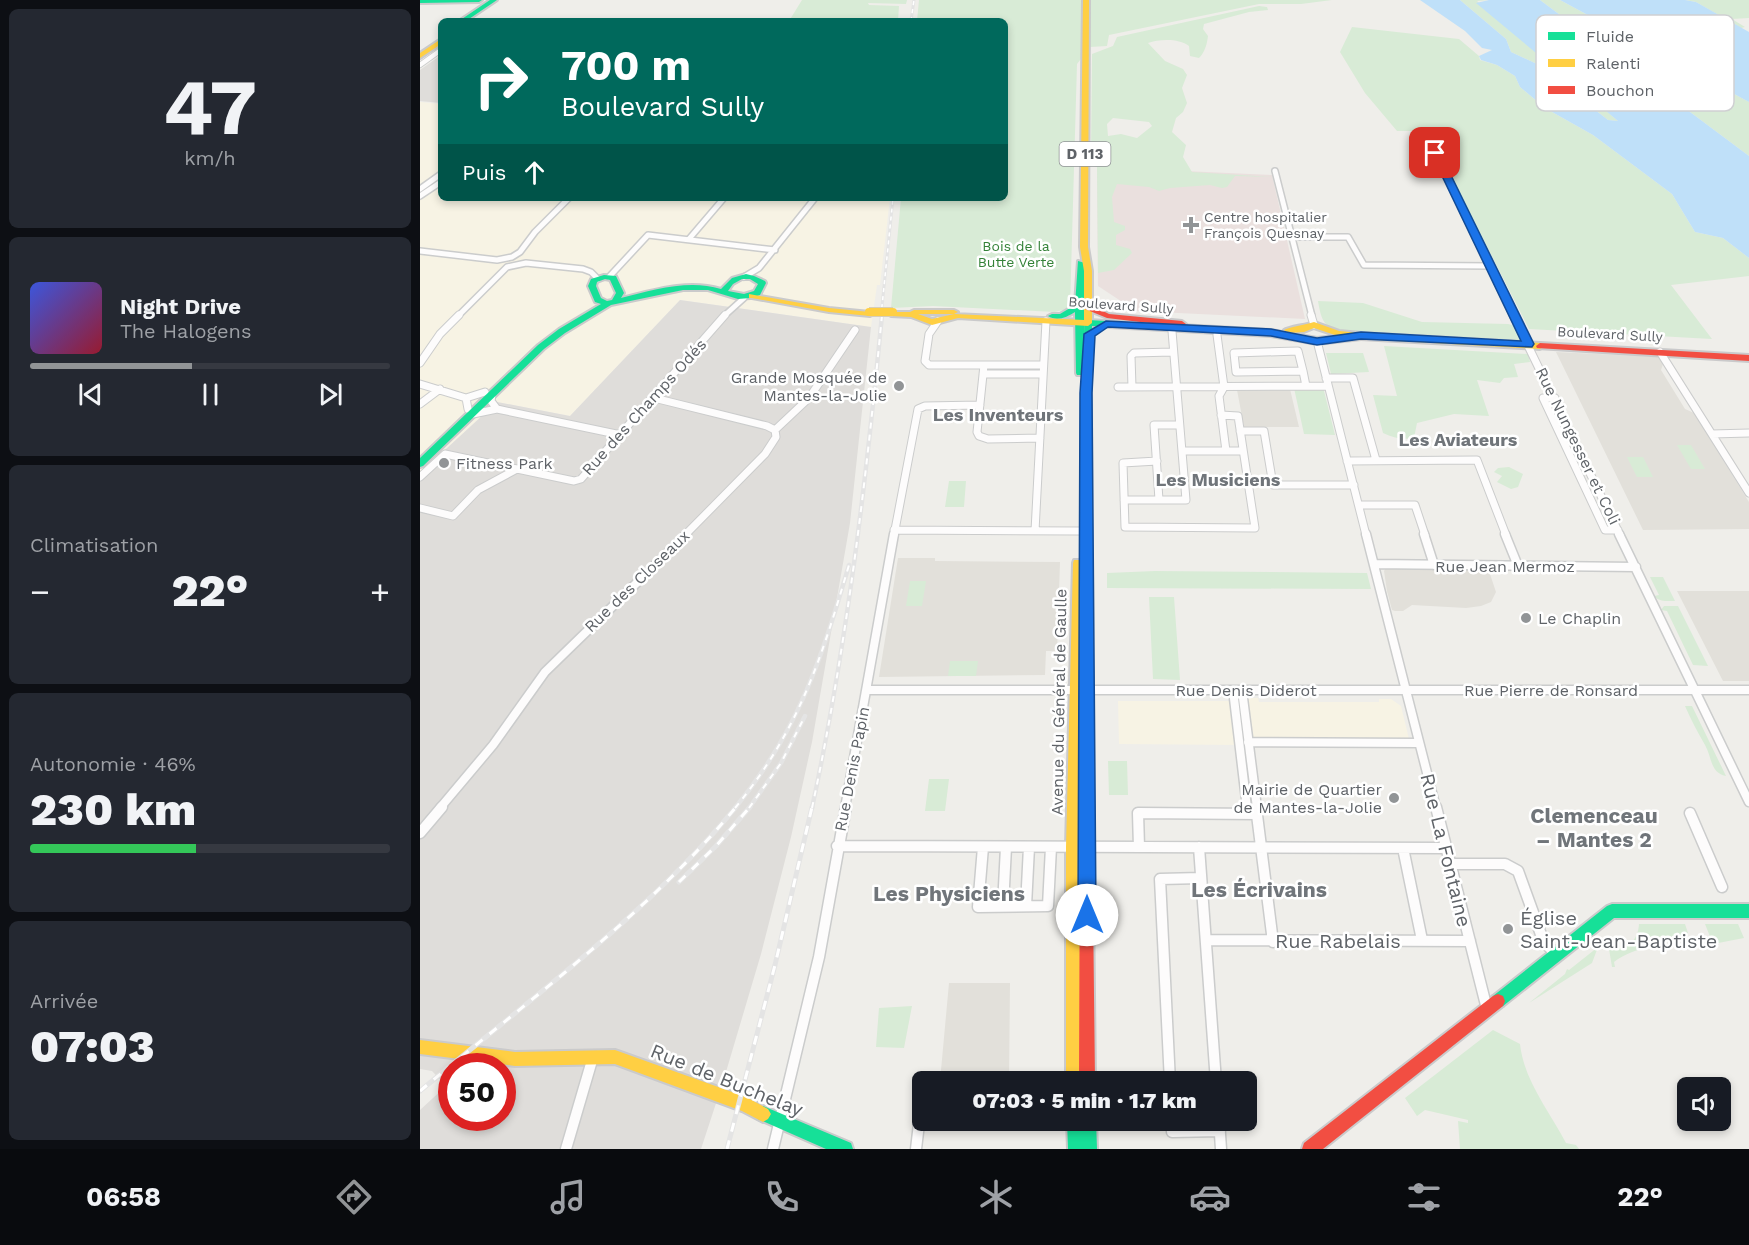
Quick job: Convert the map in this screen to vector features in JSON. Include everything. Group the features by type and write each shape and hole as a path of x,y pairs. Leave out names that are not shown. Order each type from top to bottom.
{"main road":[{"path":"420,1 479,0"},
{"path":"467,18 494,0"},
{"path":"475,18 502,0"},
{"name":"D 113","path":"1084,321 1088,271 1084,248 1085,97 1088,52 1086,0"},
{"path":"420,49 438,37"},
{"path":"420,56 438,43"},
{"path":"728,290 744,276 761,284 772,293 869,313"},
{"path":"604,278 615,280 611,299 592,285 604,278"},
{"path":"748,297 761,284"},
{"path":"420,454 468,407 488,394 562,330 611,299 671,285 728,290 748,297 829,310 869,313"},
{"name":"Boulevard Sully","path":"869,313 894,313 933,318 1063,319 1106,324 1316,334"},
{"name":"Boulevard Sully","path":"933,318 963,316 1046,321 1063,319"},
{"name":"Boulevard Sully","path":"1084,321 1107,316 1177,328 1529,344 1749,358"},
{"name":"Avenue du Général de Gaulle","path":"1084,321 1079,531 1081,690 1087,847 1087,1071"},
{"name":"Avenue du Général de Gaulle","path":"1074,1071 1073,847 1081,690 1084,321"},
{"path":"420,464 468,407"},
{"path":"1310,1149 1612,911 1749,910"},
{"name":"Rue de Buchelay","path":"420,1047 515,1059 615,1056 746,1105 781,1123 845,1149"},
{"path":"1075,1131 1076,1149"},
{"path":"1088,1131 1089,1149"}],"street":[{"path":"420,65 438,52"},
{"name":"Rue Nungesser et Coli","path":"1425,132 1749,802"},
{"name":"Rue La Fontaine","path":"1275,171 1487,1010"},
{"path":"420,189 438,176"},
{"path":"420,196 438,184"},
{"path":"420,363 440,334 514,262 535,232 566,201"},
{"path":"689,239 721,201"},
{"path":"761,284 761,273 813,201"},
{"path":"420,251 586,270 604,278 648,236 776,250"},
{"path":"1292,237 1348,237 1352,240 1359,261 1364,265 1491,266"},
{"path":"744,276 757,270 776,250"},
{"path":"510,257 514,262"},
{"path":"510,257 514,262"},
{"path":"497,260 510,257"},
{"name":"Rue des Champs Odés","path":"726,314 728,290"},
{"name":"Rue des Champs Odés","path":"420,477 445,454 574,481 581,479 594,467 726,314 748,297"},
{"path":"933,318 925,357 928,365 1043,364"},
{"path":"929,334 933,318"},
{"path":"1035,531 1046,321"},
{"path":"1124,500 1186,500 1172,352 1177,328"},
{"path":"654,398 759,423 775,430 791,419 846,346 855,330"},
{"path":"1216,334 1224,387 1219,396 1226,451"},
{"path":"1303,371 1236,372 1234,353 1298,351 1303,371 1306,386"},
{"path":"1132,387 1131,357 1134,353 1172,352"},
{"path":"1660,352 1749,493"},
{"path":"984,364 977,432 979,436 988,439 1040,438"},
{"path":"983,374 1043,374"},
{"path":"1326,378 1353,378 1376,460"},
{"path":"420,384 440,389 468,407 497,409 621,435"},
{"path":"1118,387 1328,386"},
{"path":"420,405 440,389"},
{"path":"468,407 488,394 497,409"},
{"path":"1555,398 1543,398 1605,530 1618,530"},
{"name":"Rue Denis Papin","path":"773,1149 819,957 915,414 925,406 980,405"},
{"path":"1157,462 1123,463 1125,527 1255,528 1238,416 1221,415"},
{"path":"1160,500 1154,425 1179,425"},
{"name":"Rue des Closeaux","path":"420,833 493,745 545,672 749,472 774,442 777,436 775,430"},
{"path":"1240,431 1264,431 1273,485 1354,485"},
{"path":"1712,434 1749,433"},
{"path":"1182,451 1243,451"},
{"path":"1347,461 1477,460 1518,566"},
{"path":"420,508 453,516 478,490 517,469"},
{"path":"1359,505 1415,505 1434,565"},
{"path":"894,530 1079,531"},
{"name":"Rue Jean Mermoz","path":"1374,564 1636,567"},
{"name":"Rue Denis Diderot","path":"867,690 1406,690"},
{"path":"1238,690 1248,742 1252,813"},
{"path":"1238,690 1252,813 1262,848 1273,942"},
{"name":"Rue Pierre de Ronsard","path":"1406,690 1749,690"},
{"path":"1248,742 1419,743"},
{"path":"1139,847 1138,813 1252,813"},
{"path":"1690,813 1722,887"},
{"path":"837,846 1446,848"},
{"path":"983,846 978,907 1048,906 1051,847"},
{"path":"1003,906 1006,847"},
{"path":"1026,906 1029,847"},
{"path":"1199,848 1215,1071"},
{"path":"1403,848 1422,940"},
{"path":"1450,864 1506,864 1518,871 1543,940 1556,955"},
{"path":"1169,1071 1160,879 1201,878"},
{"name":"Rue Rabelais","path":"1206,940 1273,942 1470,940"},
{"path":"566,1149 592,1057"},
{"path":"916,1149 918,1131"},
{"path":"1220,1131 1221,1149"}],"shaded area":[{"path":"438,57 438,103 420,101 420,70"},
{"path":"420,102 438,104 438,201 890,201 880,285 877,285 871,327 680,300 570,416 497,402 420,473"},
{"name":"Centre hospitalier François Quesnay","path":"1097,167 1272,175 1305,319 1136,311 1098,286"},
{"path":"680,300 871,327 850,523 812,742 791,837 761,954 701,1149 420,1149 420,1110 438,1093 438,1131 516,1131 516,1053 438,1053 438,1077 432,1071 420,1069 420,473 497,402 570,416"},
{"path":"1556,352 1658,357 1663,364 1661,370 1685,409 1694,413 1749,502 1749,529 1643,530"},
{"path":"1290,389 1299,427 1244,427 1237,390"},
{"path":"898,558 935,558 935,561 1060,562 1057,651 1046,651 1045,675 879,677"},
{"path":"1386,568 1489,571 1496,592 1491,602 1481,606 1466,608 1412,605 1403,611 1395,611 1392,610 1387,591 1384,571"},
{"path":"1677,591 1749,591 1749,681 1723,681"},
{"path":"1247,698 1258,698 1259,702 1379,702 1379,699 1391,699 1401,706 1409,739 1253,739"},
{"path":"1118,701 1234,701 1239,745 1119,744"},
{"path":"949,983 1010,983 1009,1071 941,1071"}],"green space":[{"path":"802,0 907,0 906,4 868,3 869,5 899,6 898,18 791,18"},
{"name":"Bois de la Butte Verte","path":"919,0 1332,0 1301,4 1259,4 1109,35 1107,46 1090,47 1077,64 1070,308 1055,312 933,306 891,308 901,201 1008,201 1008,18 917,18"},
{"path":"1460,0 1489,0 1477,1 1536,51 1536,64 1511,52 1506,39"},
{"path":"1540,0 1560,0 1588,15 1560,15"},
{"path":"1685,0 1749,0 1749,18 1734,19 1734,15 1718,15 1696,2"},
{"path":"1259,6 1267,7 1268,10 1249,12 1204,24 1203,29 1208,39 1199,58 1190,56 1189,46 1175,40 1148,43 1165,61 1183,69 1187,75 1182,88 1187,103 1183,112 1176,118 1172,132 1186,145 1183,157 1192,172 1272,177 1235,176 1227,187 1222,188 1210,185 1159,191 1149,187 1117,184 1112,197 1114,222 1125,226 1125,230 1116,235 1116,245 1130,249 1132,253 1114,270 1098,273 1097,167 1094,166 1091,153 1092,54 1113,46 1117,37","holes":["1113,118 1149,122 1152,126 1137,138 1121,134 1108,136 1107,124"]},
{"path":"1734,20 1745,27 1741,28 1734,24"},
{"path":"1352,27 1459,39 1479,56 1480,60 1497,65 1515,76 1520,87 1536,100 1536,111 1550,111 1593,135 1672,194 1695,232 1723,238 1749,258 1749,276 1671,285 1712,339 1529,329 1428,131 1397,131 1365,93 1340,52"},
{"path":"1734,94 1749,102 1749,156 1689,111 1734,111"},
{"path":"1597,111 1606,111 1618,121 1608,120"},
{"path":"1318,301 1363,303 1422,322 1508,324 1516,326 1522,341 1342,331 1326,324 1321,316"},
{"path":"1384,346 1528,354 1530,362 1514,364 1518,377 1504,378 1500,383 1477,380 1489,416 1454,414 1417,423 1414,438 1402,439 1383,433 1373,395 1397,396"},
{"path":"1326,353 1363,353 1369,372 1331,374"},
{"path":"1323,387 1335,435 1304,434 1294,388"},
{"path":"1677,445 1691,445 1705,469 1691,469"},
{"path":"1627,457 1643,457 1653,477 1637,477"},
{"path":"1509,467 1523,474 1518,487 1511,489 1497,482 1502,476 1494,472 1498,468"},
{"path":"949,481 966,481 964,507 945,507"},
{"path":"1155,571 1367,573 1371,589 1107,588 1107,573"},
{"path":"1650,577 1663,577 1675,601 1656,598 1654,596 1659,595"},
{"path":"910,581 926,581 922,606 906,606"},
{"path":"1149,597 1174,597 1180,680 1153,679"},
{"path":"1664,606 1678,606 1708,666 1693,665 1667,611 1661,610"},
{"path":"950,661 978,661 976,676 948,676"},
{"path":"1685,706 1692,706 1726,776 1714,768"},
{"path":"1108,761 1127,761 1128,795 1109,795"},
{"path":"929,779 949,779 945,811 925,811"},
{"path":"1639,924 1685,924 1688,933 1623,956 1614,962 1615,967 1612,967 1609,949 1621,948 1630,944 1636,936"},
{"path":"1705,924 1738,924 1744,938 1713,944"},
{"path":"1598,947 1592,963 1529,1003 1565,974 1567,969 1569,970"},
{"path":"912,1006 904,1048 876,1047 879,1008"},
{"path":"1493,1030 1520,1044 1526,1070 1538,1095 1566,1143 1576,1145 1579,1149 1460,1149 1458,1121 1468,1123 1468,1120 1425,1110 1417,1116 1405,1098"}],"water":[{"path":"1420,0 1460,0 1506,39 1511,52 1536,64 1536,100 1520,87 1515,76 1497,65 1481,60 1479,56 1492,50 1482,48 1465,31"},
{"path":"1489,0 1540,0 1560,15 1536,15 1536,53 1476,3"},
{"path":"1560,0 1685,0 1696,2 1719,15 1588,15"},
{"path":"1734,24 1749,32 1749,102 1734,94"},
{"path":"1550,111 1597,111 1608,120 1618,121 1606,111 1689,111 1749,156 1749,258 1723,238 1695,232 1672,194 1593,135"}],"railway":[{"path":"911,18 914,0"},
{"path":"881,316 893,201"},
{"path":"812,808 835,686 854,563 882,315"},
{"path":"735,808 776,750 806,693 818,663 849,565"},
{"path":"749,808 781,763 805,716"},
{"path":"420,1091 626,920 702,846 736,807"},
{"path":"679,882 716,846 750,807"},
{"path":"727,1149 775,965 812,807"}],"traffic: fast":[{"path":"420,1 479,0"},
{"path":"467,18 494,0"},
{"path":"1052,316 1062,316 1079,306 1081,263"},
{"path":"616,300 620,293 613,278 604,277 594,281 592,286 598,300 607,303 657,292 695,287 715,289 732,295 738,297 744,297 757,293 762,283 751,277 740,277 730,283 726,287 723,292"},
{"path":"420,464 541,347 562,331 608,303"},
{"path":"1079,306 1080,373"},
{"path":"1087,380 1088,323 1271,333 1317,341 1361,336"},
{"path":"1498,1001 1612,911 1749,911"},
{"path":"763,1114 845,1149"},
{"path":"1075,1131 1076,1149"},
{"path":"1088,1131 1089,1149"}],"traffic: slow":[{"path":"894,314 912,315 932,322 958,316 1088,323 1088,271 1084,247 1086,0"},
{"path":"420,56 438,43"},
{"path":"752,296 829,310 870,314"},
{"path":"869,312 893,312"},
{"path":"914,312 954,312"},
{"path":"1288,330 1304,329 1314,325 1338,333 1361,336 1540,346"},
{"path":"1086,817 1087,380"},
{"path":"1074,1071 1073,847 1078,563"},
{"path":"420,1047 515,1059 615,1057 746,1105 763,1114"}],"traffic: jam":[{"path":"1088,307 1107,316 1182,324"},
{"path":"1540,346 1749,358"},
{"path":"1086,817 1087,1071"},
{"path":"1310,1149 1498,1001"}],"place":[{"name":"Centre hospitalier François Quesnay","path":"1191,225"},
{"name":"Grande Mosquée de Mantes-la-Jolie","path":"899,386"},
{"name":"Fitness Park","path":"444,463"},
{"name":"Le Chaplin","path":"1526,618"},
{"name":"Mairie de Quartier de Mantes-la-Jolie","path":"1394,798"},
{"name":"Église Saint-Jean-Baptiste","path":"1508,929"}],"district":[{"name":"Les Inventeurs","path":"998,414"},
{"name":"Les Aviateurs","path":"1458,439"},
{"name":"Les Musiciens","path":"1218,479"},
{"name":"Clemenceau – Mantes 2","path":"1594,827"},
{"name":"Les Écrivains","path":"1259,889"},
{"name":"Les Physiciens","path":"949,893"}],"route":[{"path":"1087,915 1085,567 1086,393 1090,334 1106,324 1271,333 1317,341 1361,336 1529,344 1435,153"}]}
